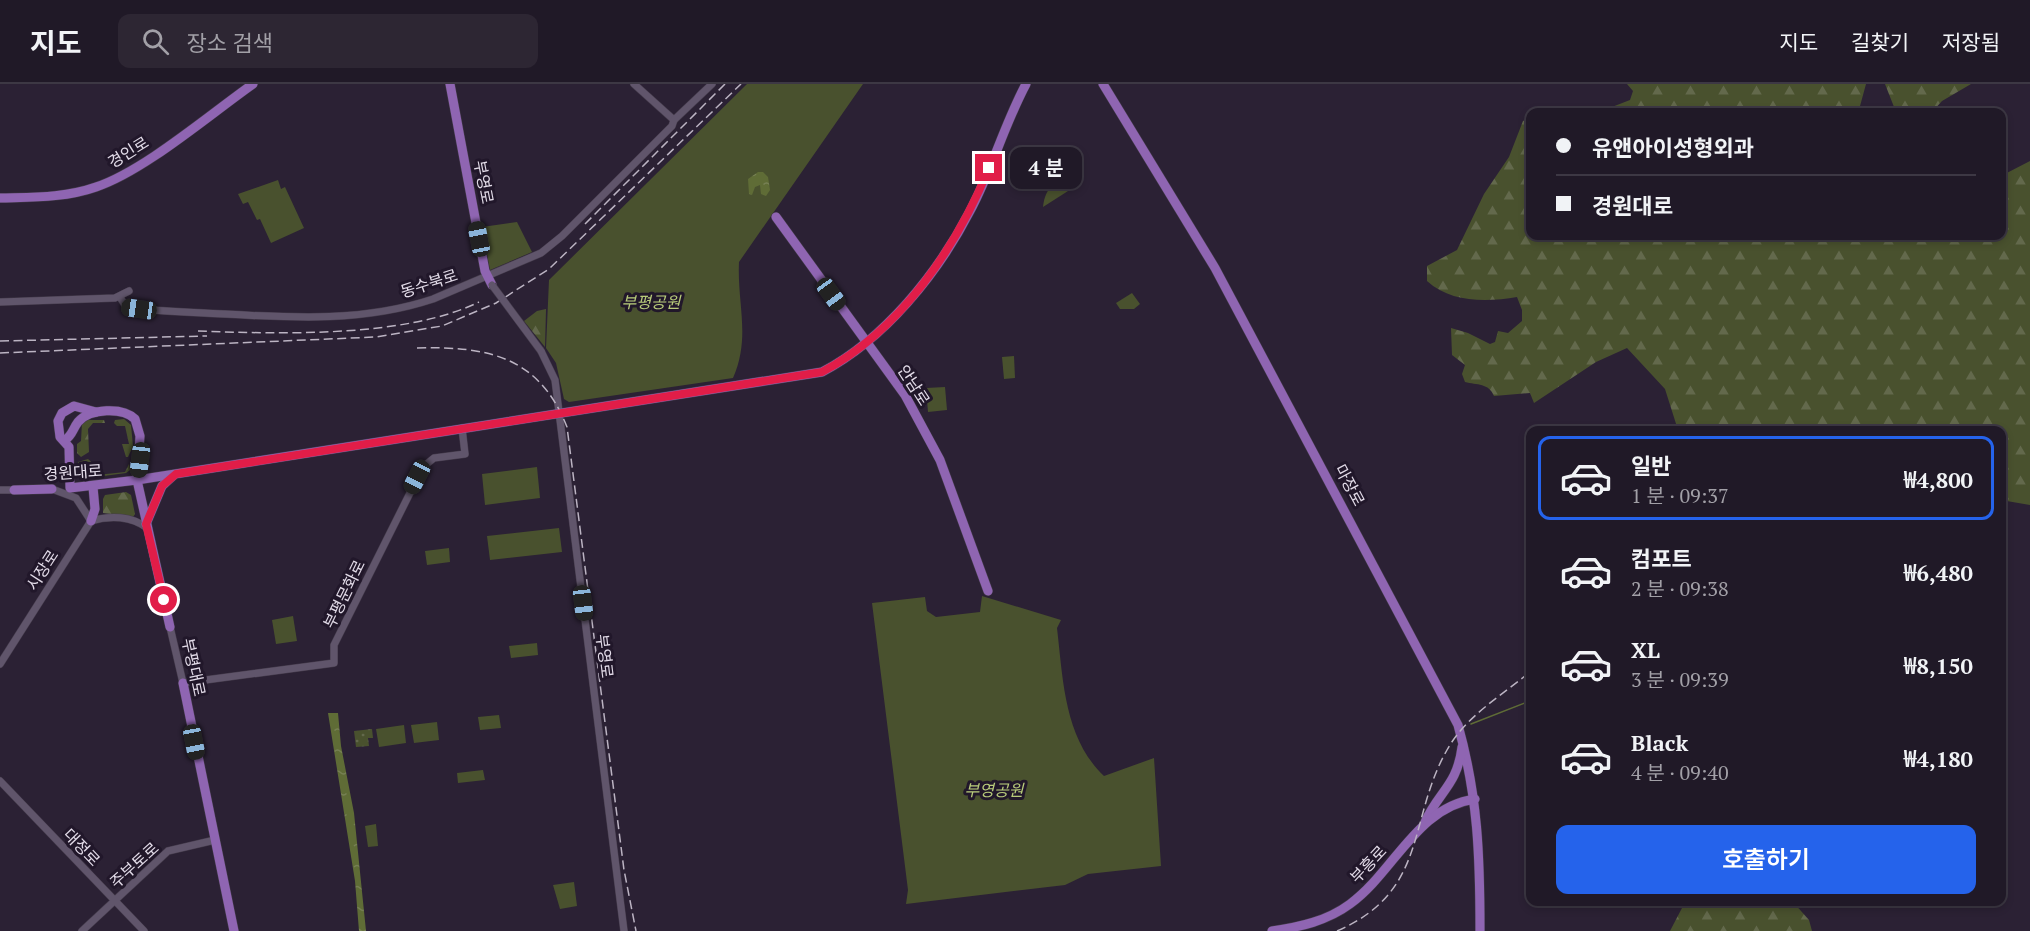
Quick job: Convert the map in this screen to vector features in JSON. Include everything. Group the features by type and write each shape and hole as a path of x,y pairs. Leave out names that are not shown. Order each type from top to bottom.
{"main road":[{"name":"경인로","path":"0,198 68,195 97,187 141,164 253,84"},
{"name":"부영로","path":"450,84 490,280"},
{"name":"경원대로","path":"70,488 93,487 814,375 833,366 865,341 898,312 934,271 970,211 1026,84"},
{"name":"마장로","path":"1103,84 1215,268 1255,340 1458,725 1475,799 1479,846 1480,931"},
{"name":"안남로","path":"776,217 904,395 940,460 988,591"},
{"path":"70,488 69,451 60,437 58,422 62,413 79,406 96,412"},
{"path":"64,441 72,435 78,422 96,412"},
{"name":"부평대로","path":"96,412 125,412 135,419 140,436 137,480 170,627"},
{"path":"147,526 162,486 176,474"},
{"name":"시장로","path":"91,521 95,508 93,487"},
{"name":"경원대로","path":"14,490 51,489"},
{"name":"부평대로","path":"183,683 234,931"},
{"path":"1424,825 1431,808 1452,784 1460,763 1463,742"},
{"name":"부흥로","path":"1272,931 1323,920 1352,903 1424,825 1452,804 1475,799"}],"street":[{"path":"634,84 674,120"},
{"name":"동수북로","path":"0,302 120,297 126,307 168,312 291,319 333,318 414,305 490,280 548,248 712,84"},
{"name":"부영로","path":"490,280 541,351 555,380 624,931"},
{"path":"120,297 129,291"},
{"name":"부평문화로","path":"183,683 334,663 334,645 423,467 434,458 465,454 462,428"},
{"name":"경원대로","path":"51,489 70,488"},
{"path":"51,489 76,498 91,521 105,517 132,519 147,526"},
{"name":"경원대로","path":"0,490 14,490"},
{"name":"시장로","path":"0,664 91,521"},
{"name":"부평대로","path":"170,627 183,683"},
{"name":"대정로","path":"0,781 144,931"},
{"name":"주부토로","path":"82,931 168,851 215,840"}],"green space":[{"name":"부평공원","path":"747,84 863,84 739,262 742,334 738,363 733,378 569,402 564,399 556,363 546,348 549,280"},
{"path":"1627,84 1866,84 1860,106 1862,108 1609,108 1630,100 1633,91"},
{"path":"1885,84 1971,84 1942,101 1936,108 1894,108"},
{"path":"1526,120 1526,240 2006,240 2006,173 2030,161 2030,505 2006,501 2006,426 1677,426 1665,389 1627,348 1596,362 1534,403 1530,393 1494,396 1486,387 1465,382 1462,374 1465,365 1452,355 1451,328 1468,333 1490,344 1495,342 1498,331 1508,333 1522,321 1522,310 1517,297 1482,300 1447,293 1427,281 1427,266 1457,250 1484,194 1509,157 1523,121"},
{"path":"1074,172 1079,184 1043,207 1049,189"},
{"path":"278,180 281,189 285,187 304,228 271,243 260,219 257,220 248,202 243,204 238,194"},
{"path":"517,222 532,252 490,270 482,227"},
{"path":"1132,293 1140,304 1134,309 1120,309 1116,303"},
{"path":"546,309 545,347 524,321 537,311"},
{"path":"1014,356 1015,378 1004,379 1002,357"},
{"path":"945,387 947,410 928,412 926,388"},
{"path":"124,419 131,425 133,446 128,457 126,457 122,444 129,444 125,426 117,426 114,423 115,420"},
{"path":"88,420 104,420 105,423 93,423 88,429 89,452 81,457 77,453 77,444 81,441 82,423"},
{"path":"88,459 96,466 97,475 125,472 129,464 130,470 126,473 81,479 78,462"},
{"path":"537,467 540,498 485,505 482,474"},
{"path":"126,492 131,495 135,514 133,517 103,513 105,495"},
{"path":"559,528 562,552 490,560 487,536"},
{"path":"449,548 450,562 427,565 425,551"},
{"name":"부영공원","path":"982,596 1061,620 1057,628 1064,687 1073,726 1091,761 1104,776 1154,758 1161,866 1088,874 1065,885 906,904 908,890 872,603 925,597 927,611 936,617 980,612"},
{"path":"293,616 297,641 276,644 272,620"},
{"path":"537,643 538,655 511,658 509,646"},
{"path":"499,715 501,728 480,730 478,717"},
{"path":"437,722 439,740 414,743 411,725"},
{"path":"404,725 406,743 379,747 376,729"},
{"path":"372,729 373,738 368,738 369,746 356,747 354,731"},
{"path":"483,770 485,780 458,783 457,773"},
{"path":"376,824 378,846 368,847 365,826"},
{"path":"574,882 577,906 560,909 553,885"},
{"path":"1685,906 1797,906 1809,920 1812,931 1670,931"}],"water":[{"path":"758,172 763,172 768,177 770,190 766,196 761,194 760,185 755,187 752,195 749,194 748,179"},
{"path":"328,713 338,713 341,746 354,813 366,931 359,931 355,881"}],"waterway":[{"path":"1471,724 1526,703"}],"railway":[{"path":"585,224 725,84"},
{"path":"0,353 376,337 442,326 496,303 549,269 741,84"},
{"path":"198,331 304,333 379,328 449,314 479,302"},
{"path":"0,341 207,336"},
{"path":"417,348 466,350 488,353 508,360 526,370 542,384 567,427 624,870 636,931"},
{"path":"1337,931 1367,915 1387,896 1402,875 1412,852 1435,776 1447,750 1463,727 1526,675"}],"route":[{"path":"164,600 146,524 162,486 176,474 778,381 822,372 865,341 898,312 924,284 970,211 989,168"}]}
